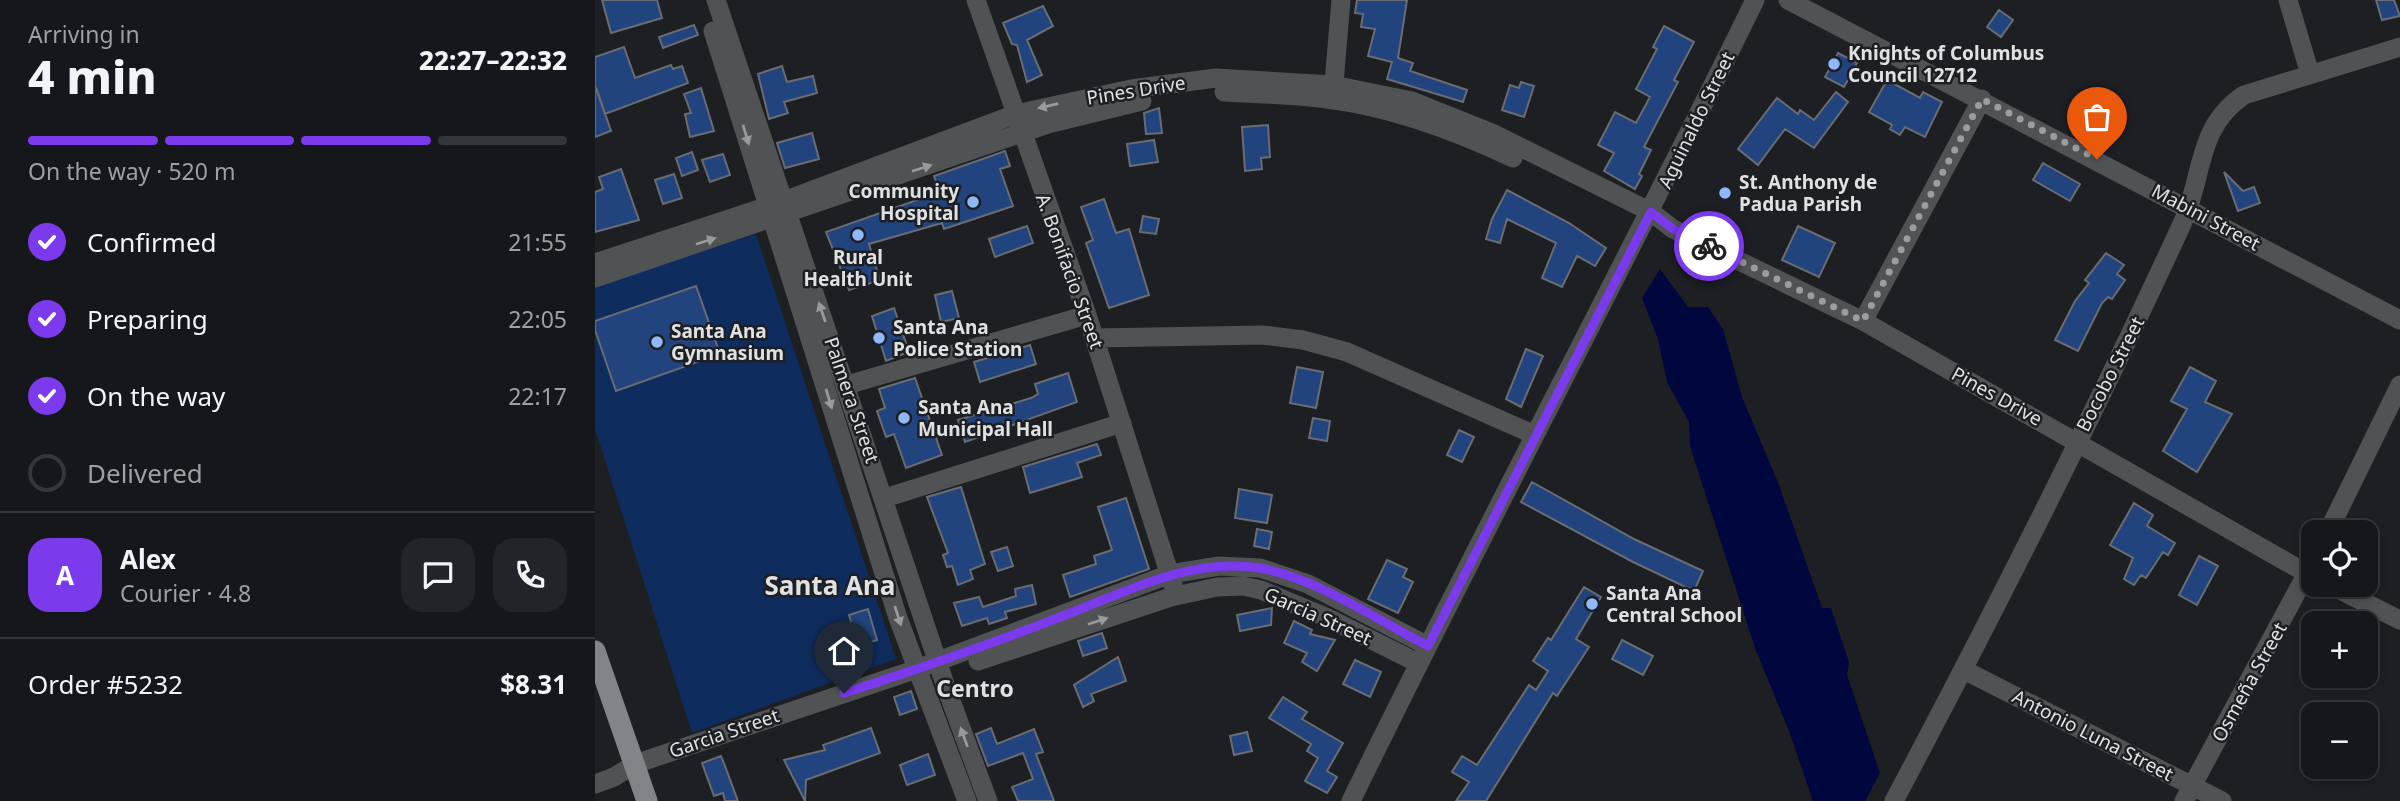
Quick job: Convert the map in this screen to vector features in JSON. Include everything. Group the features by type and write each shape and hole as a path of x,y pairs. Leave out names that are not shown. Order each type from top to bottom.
{"main road":[{"path":"595,650 647,801"}],"street":[{"name":"Palmera Street","path":"703,0 778,210 847,385 988,801"},
{"name":"Palmera Street","path":"716,0 845,449 919,675 967,801"},
{"name":"A. Bonifacio Street","path":"976,0 1095,338 1177,596"},
{"path":"1333,93 1341,0"},
{"name":"Aguinaldo Street","path":"1350,801 1418,663 1648,217 1755,0"},
{"name":"Mabini Street","path":"1788,0 1982,99 2400,320"},
{"path":"2288,0 2311,74"},
{"name":"Bocobo Street","path":"1894,801 1964,670 2127,342 2189,208 2205,145 2215,122 2228,106 2244,95 2400,47"},
{"name":"Pines Drive","path":"595,278 778,210 1016,114 1131,89 1216,78 1412,101 1492,134 1648,217 1863,321 2301,565"},
{"name":"Pines Drive","path":"595,263 1124,104 1215,91 1333,93"},
{"path":"1863,321 1982,99"},
{"path":"847,385 1087,315"},
{"path":"1095,338 1263,335 1303,341 1347,352 1535,435"},
{"path":"2334,520 2400,385"},
{"path":"885,498 1122,423"},
{"path":"845,449 866,443"},
{"path":"1160,543 1179,558 1202,569"},
{"name":"Garcia Street","path":"595,784 941,667 1170,574 1219,566 1260,568 1308,584 1428,646"},
{"name":"Garcia Street","path":"941,667 1177,596 1217,587 1243,586 1261,590 1328,618 1418,663"},
{"name":"Osmeña Street","path":"2188,793 2301,591"},
{"path":"2354,597 2400,620"},
{"name":"Antonio Luna Street","path":"1964,670 2188,793 2222,801"}],"shaded area":[{"path":"756,234 896,659 692,733 595,429 595,284"},
{"path":"1660,269 1688,307 1708,307 1723,329 1742,397 1779,485 1822,608 1831,608 1849,662 1847,675 1880,773 1865,801 1813,801 1789,731 1755,648 1690,446 1689,422 1667,382 1658,339 1642,298"}],"building":[{"path":"602,0 657,0 662,18 611,33"},
{"path":"1357,0 1407,0 1398,58 1413,63 1410,71 1467,90 1463,102 1387,79 1392,62 1368,56 1375,29 1361,27 1363,14 1355,13"},
{"path":"2376,0 2394,0 2400,16 2382,20"},
{"path":"1043,6 1053,26 1027,40 1042,75 1027,82 1017,45 1012,44 1003,23"},
{"path":"1999,10 2013,20 2001,37 1987,27"},
{"path":"694,25 698,35 663,48 659,37"},
{"path":"1664,26 1694,42 1674,80 1678,82 1644,147 1651,150 1635,189 1604,171 1614,153 1598,145 1615,112 1636,123 1650,97 1636,89 1657,49 1653,47"},
{"path":"624,47 635,78 671,65 673,69 682,66 688,83 605,114 595,86 595,57"},
{"path":"1838,53 1857,63 1844,87 1825,77"},
{"path":"782,66 787,82 813,76 817,93 784,102 788,113 769,119 758,74"},
{"path":"1887,80 1920,98 1923,92 1942,102 1925,137 1905,127 1900,135 1890,129 1892,125 1869,112"},
{"path":"1521,82 1534,86 1524,117 1502,110 1510,85 1519,88"},
{"path":"701,88 714,131 690,137 685,114 691,113 684,94"},
{"path":"597,90 611,131 595,137 595,91"},
{"path":"1836,92 1848,102 1814,148 1785,129 1758,165 1738,149 1777,98 1798,114 1800,110 1814,120"},
{"path":"1159,108 1162,133 1146,134 1144,113"},
{"path":"1268,125 1270,157 1261,158 1262,169 1245,171 1242,127"},
{"path":"812,133 819,159 785,168 777,143"},
{"path":"1154,140 1158,162 1130,166 1127,144"},
{"path":"1005,151 1010,166 1000,169 1013,206 944,229 942,223 869,244 880,280 849,290 826,232 940,192 934,176"},
{"path":"692,152 698,170 682,176 676,158"},
{"path":"723,154 730,175 710,182 702,160"},
{"path":"2043,163 2080,184 2070,201 2033,180"},
{"path":"621,169 639,220 595,232 595,192 603,189 599,177"},
{"path":"2224,172 2243,191 2254,187 2260,203 2238,211"},
{"path":"674,174 682,198 663,204 655,180"},
{"path":"1507,190 1569,223 1606,248 1595,266 1577,256 1562,287 1542,278 1556,243 1507,219 1500,243 1486,239 1492,219"},
{"path":"1104,199 1116,233 1129,229 1149,295 1109,308 1086,243 1093,240 1081,207"},
{"path":"1143,216 1159,219 1156,234 1140,232"},
{"path":"1027,226 1033,243 995,257 989,239"},
{"path":"1798,226 1835,243 1819,277 1782,260"},
{"path":"2106,253 2124,265 2117,274 2125,280 2112,299 2108,297 2102,303 2078,351 2055,340 2075,301 2089,283 2085,280"},
{"name":"Santa Ana Gymnasium","path":"696,286 720,354 616,391 595,330 595,321"},
{"path":"952,291 959,318 941,322 935,295"},
{"path":"894,308 909,352 886,361 872,316"},
{"path":"1030,345 1036,364 980,382 974,362"},
{"path":"1526,349 1543,356 1521,407 1506,399"},
{"path":"1297,367 1323,372 1316,408 1290,403"},
{"path":"2190,367 2216,381 2205,402 2232,414 2197,472 2163,451 2187,409 2171,401"},
{"path":"1068,373 1077,402 965,442 958,420 1031,398 1038,394 1035,384"},
{"name":"Santa Ana Municipal Hall","path":"915,378 942,455 906,468 894,434 886,437 877,411 885,408 879,389"},
{"path":"1313,418 1330,421 1327,441 1309,438"},
{"path":"1459,430 1474,437 1462,462 1447,455"},
{"path":"1097,444 1101,455 1077,463 1082,477 1030,493 1023,467"},
{"path":"1532,482 1634,539 1703,571 1694,591 1633,562 1521,502"},
{"path":"961,487 985,564 970,570 973,579 958,585 952,566 947,567 943,555 948,553 927,497"},
{"path":"1239,489 1272,495 1267,523 1235,518"},
{"path":"1126,498 1149,569 1070,597 1063,575 1096,564 1094,556 1112,550 1098,507"},
{"path":"2134,503 2153,515 2147,526 2175,543 2168,555 2163,552 2146,578 2141,575 2134,585 2124,579 2133,558 2110,545"},
{"path":"1257,529 1272,532 1269,549 1254,546"},
{"path":"1007,547 1013,566 998,571 991,552"},
{"path":"2199,556 2218,566 2197,605 2179,595"},
{"path":"1387,560 1407,569 1403,577 1413,582 1398,613 1368,599"},
{"path":"1032,585 1036,604 1005,612 1007,618 989,624 987,618 962,626 954,603 979,597 983,607 1016,596 1015,589"},
{"path":"1584,587 1601,597 1576,639 1589,647 1557,696 1553,693 1486,801 1456,801 1469,782 1452,772 1462,756 1477,765 1529,685 1536,690 1548,671 1533,661 1548,638 1551,640"},
{"path":"1272,608 1271,625 1240,631 1237,615"},
{"path":"868,609 877,640 858,646 849,615"},
{"path":"1294,621 1312,630 1310,634 1335,640 1317,671 1302,662 1307,653 1284,643"},
{"path":"1102,633 1107,648 1083,656 1078,641"},
{"path":"1622,640 1653,656 1643,675 1612,659"},
{"path":"1118,657 1126,681 1091,694 1094,701 1083,707 1074,685"},
{"path":"1355,660 1381,672 1370,697 1343,684"},
{"path":"911,691 917,709 900,715 894,697"},
{"path":"1283,697 1307,712 1302,719 1343,743 1327,771 1337,777 1327,793 1305,781 1318,758 1307,751 1311,744 1269,718"},
{"path":"871,728 880,753 806,780 805,801 784,760 825,750 823,745"},
{"path":"991,728 997,744 1034,729 1043,752 1036,754 1054,801 1018,801 1012,787 1033,779 1023,753 988,766 976,734"},
{"path":"1247,732 1252,751 1234,755 1230,736"},
{"path":"928,754 935,775 907,785 900,765"},
{"path":"721,756 738,801 725,801 723,793 714,796 702,763"}],"way so far":[{"path":"1709,246 1863,321 1982,99 2097,159"}],"place":[{"name":"Knights of Columbus Council 12712","path":"1834,64"},
{"name":"St. Anthony de Padua Parish","path":"1725,193"},
{"name":"Community Hospital","path":"973,202"},
{"name":"Rural Health Unit","path":"858,235"},
{"name":"Santa Ana Police Station","path":"879,338"},
{"name":"Santa Ana Gymnasium","path":"657,342"},
{"name":"Santa Ana Municipal Hall","path":"904,418"},
{"name":"Santa Ana Central School","path":"1592,604"}],"district":[{"name":"Santa Ana","path":"830,585"},
{"name":"Centro","path":"975,688"}],"route":[{"path":"844,693 1055,619 1170,574 1219,566 1260,568 1308,584 1428,646 1651,212 1673,229 1709,246"}]}
